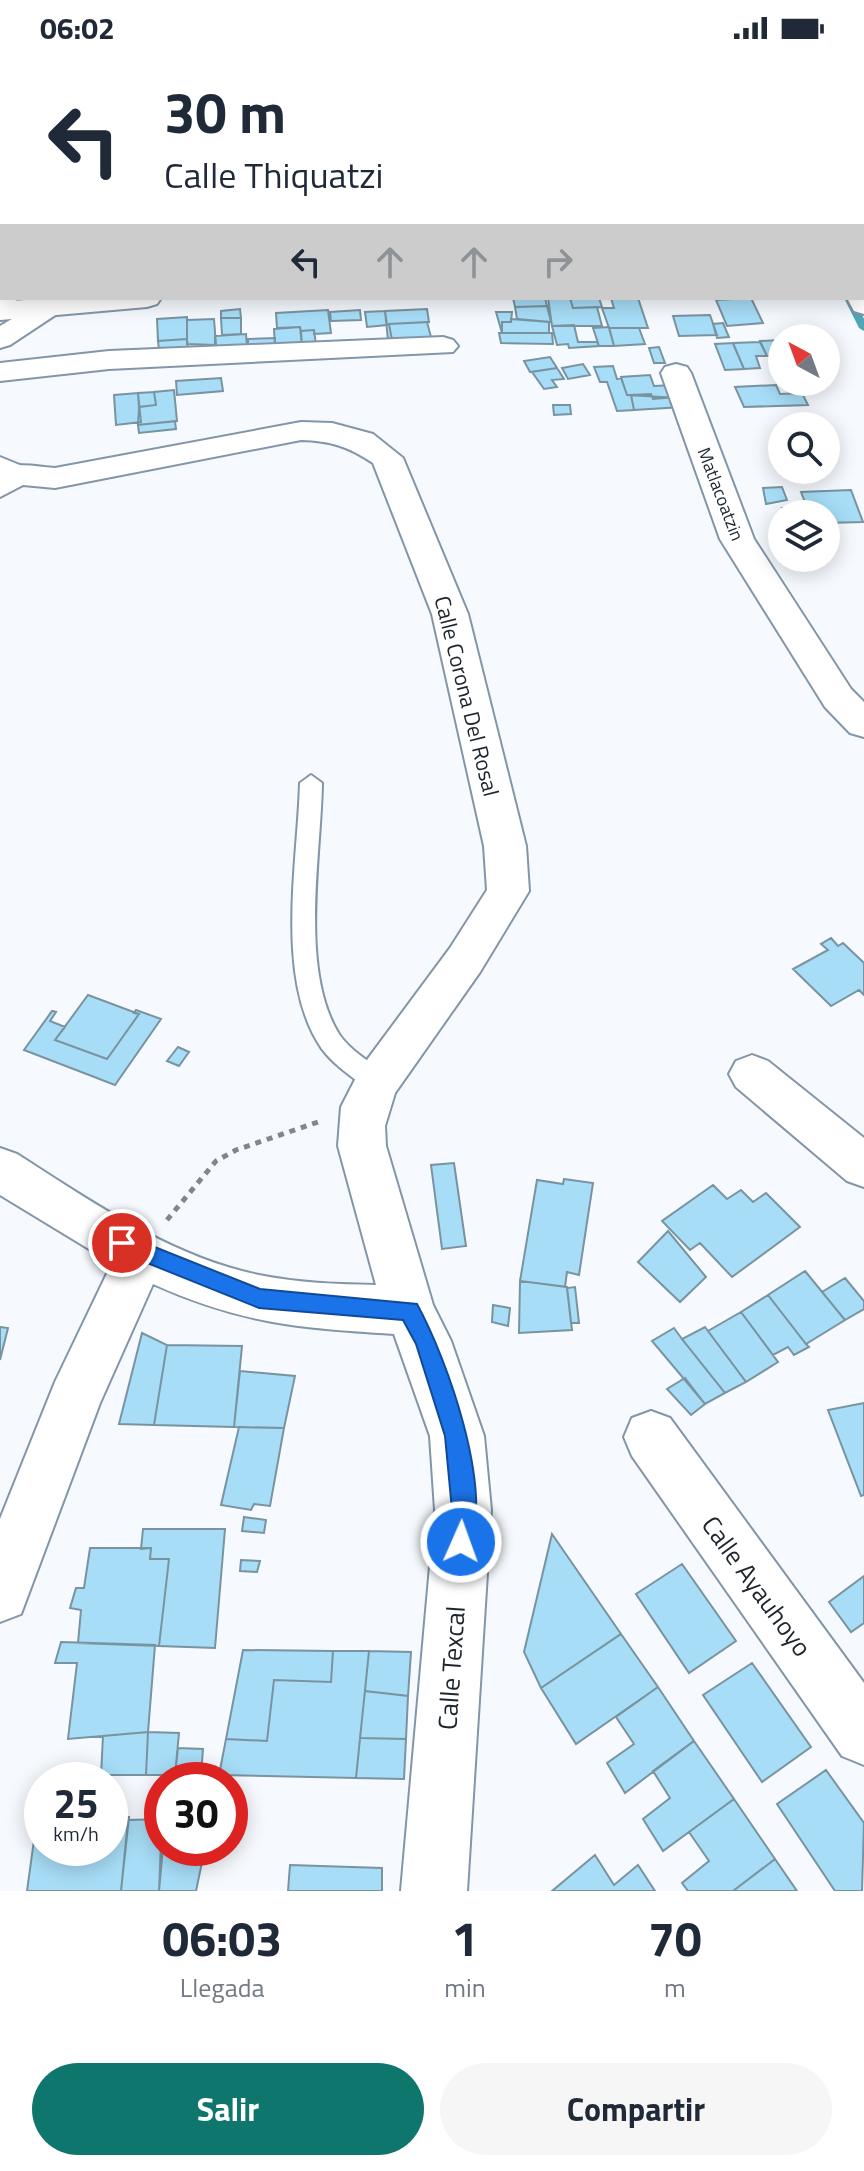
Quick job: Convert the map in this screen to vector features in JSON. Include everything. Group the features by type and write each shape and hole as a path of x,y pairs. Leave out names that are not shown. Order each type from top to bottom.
{"street":[{"path":"0,311 111,300"},
{"path":"0,339 58,303"},
{"path":"0,372 109,360 443,346"},
{"name":"Matlacoatzin","path":"676,373 737,539 838,698 864,724"},
{"name":"Calle Corona Del Rosal","path":"5,476 55,478 301,431 332,432 362,441 387,458 450,614 505,846 508,891 465,960 371,1095"},
{"path":"752,1074 864,1166"},
{"path":"0,1169 83,1223 142,1253 259,1299 409,1311 362,1146 361,1126 371,1095"},
{"path":"0,1593 74,1400 142,1253"},
{"name":"Calle Texcal","path":"409,1311 425,1341 457,1436 463,1510 434,1891"},
{"name":"Calle Ayauhoyo","path":"651,1437 864,1734"}],"lane":[{"path":"311,783 306,929 311,996 329,1040 371,1095"}],"path":[{"path":"142,1253 216,1161 371,1095"}],"building":[{"path":"513,300 546,300 547,306 515,307"},
{"path":"548,300 571,300 573,308 597,307 602,326 552,326"},
{"path":"571,300 600,300 602,307 573,308"},
{"path":"612,300 639,300 648,328 609,328 602,308 614,308"},
{"path":"716,300 752,300 763,323 727,326"},
{"path":"547,306 551,322 517,319 515,307"},
{"path":"240,309 241,318 221,318 221,311"},
{"path":"427,309 429,322 389,324 392,340 388,340 385,311"},
{"path":"328,310 331,333 314,334 314,330 301,331 300,327 277,328 276,313"},
{"path":"360,310 361,320 331,321 330,312"},
{"path":"385,311 387,325 367,327 365,312"},
{"path":"496,312 512,312 511,322 502,322 502,333"},
{"path":"710,315 717,335 679,336 673,316"},
{"path":"187,317 187,339 158,341 157,319"},
{"path":"221,318 241,318 241,334 222,335"},
{"path":"214,319 216,345 187,344 187,320"},
{"path":"511,319 549,322 549,333 502,333 502,322 511,322"},
{"path":"427,322 431,337 392,340 389,324"},
{"path":"723,323 729,337 717,338 713,324"},
{"path":"574,325 578,342 597,342 599,346 569,348 568,344 557,345 552,326"},
{"path":"300,327 302,346 275,347 274,329"},
{"path":"609,327 614,346 599,346 593,328"},
{"path":"609,328 639,328 645,344 614,346"},
{"path":"314,330 316,345 302,346 301,331"},
{"path":"499,333 552,333 553,344 501,343"},
{"path":"246,334 247,347 215,348 215,336"},
{"path":"275,338 275,347 248,347 248,339"},
{"path":"187,339 188,349 159,350 158,341"},
{"path":"760,341 768,341 768,356 767,356"},
{"path":"760,342 767,356 756,356 760,368 744,369 733,343"},
{"path":"733,343 744,369 725,370 715,344"},
{"path":"659,347 665,363 654,363 649,348"},
{"path":"550,357 557,368 530,372 524,361"},
{"path":"583,364 590,375 568,379 562,368"},
{"path":"613,366 617,379 621,378 627,395 631,395 634,410 617,411 607,382 600,382 594,367"},
{"path":"557,368 564,379 552,380 557,387 544,389 532,372"},
{"path":"650,375 654,386 674,385 679,398 627,395 621,377"},
{"path":"221,378 223,391 177,395 176,381"},
{"path":"768,385 768,396 804,396 808,405 744,407 735,387"},
{"path":"174,390 177,421 138,425 139,407 156,405 154,392"},
{"path":"154,392 156,405 139,407 138,393"},
{"path":"138,393 141,422 116,425 114,395"},
{"path":"651,394 653,399 678,397 682,407 634,410 631,395"},
{"path":"553,405 570,405 571,414 554,415"},
{"path":"175,421 176,429 139,433 138,425"},
{"path":"782,487 787,500 768,500 766,504 763,488"},
{"path":"851,490 863,522 840,523 840,500 804,500 801,492"},
{"path":"831,938 838,946 843,943 864,963 864,995 859,990 831,1006 793,969 828,950 821,944"},
{"path":"88,995 139,1014 107,1059 55,1040"},
{"path":"136,1010 161,1019 115,1085 24,1050 52,1011 56,1012 50,1021 65,1027 55,1040 107,1059 139,1014 134,1013"},
{"path":"178,1047 189,1052 179,1066 167,1061"},
{"path":"454,1163 466,1246 442,1249 431,1165"},
{"path":"564,1179 593,1183 579,1275 567,1272 565,1287 520,1281 537,1180 563,1184"},
{"path":"713,1185 727,1199 741,1190 753,1202 766,1193 800,1227 732,1277 700,1243 690,1250 662,1221"},
{"path":"668,1231 706,1277 680,1302 638,1262"},
{"path":"805,1271 845,1320 806,1344 768,1295"},
{"path":"845,1278 864,1301 864,1309 845,1320 822,1292"},
{"path":"520,1281 567,1287 572,1330 519,1333"},
{"path":"575,1287 579,1323 571,1323 567,1288"},
{"path":"768,1295 809,1347 794,1355 788,1347 773,1355 741,1312"},
{"path":"493,1305 510,1308 508,1326 492,1322"},
{"path":"741,1312 778,1362 746,1382 708,1331"},
{"path":"0,1327 8,1328 0,1360"},
{"path":"705,1327 746,1382 725,1393 682,1339"},
{"path":"674,1328 725,1393 705,1404 652,1341"},
{"path":"142,1333 167,1345 154,1425 119,1424"},
{"path":"167,1345 242,1346 234,1427 154,1425"},
{"path":"240,1371 295,1376 284,1428 234,1427"},
{"path":"685,1378 705,1404 691,1415 667,1389"},
{"path":"864,1403 864,1495 861,1496 828,1410"},
{"path":"239,1427 284,1428 270,1506 254,1504 251,1510 221,1505"},
{"path":"244,1517 266,1520 264,1533 242,1531"},
{"path":"143,1529 225,1529 215,1648 159,1646 169,1559 150,1559 151,1548 141,1549"},
{"path":"552,1534 621,1634 541,1688 524,1652"},
{"path":"90,1548 151,1548 150,1559 169,1559 159,1646 78,1643 81,1610 70,1608 76,1588 84,1588"},
{"path":"241,1560 260,1561 257,1572 240,1571"},
{"path":"682,1564 736,1641 689,1673 636,1594"},
{"path":"864,1576 864,1623 851,1632 829,1602"},
{"path":"621,1634 658,1687 576,1744 541,1688"},
{"path":"61,1642 155,1645 148,1732 68,1739 77,1663 55,1663"},
{"path":"243,1650 333,1651 331,1682 274,1680 267,1741 226,1739"},
{"path":"333,1651 369,1651 356,1778 248,1776 248,1762 222,1762 226,1739 267,1741 274,1680 331,1682"},
{"path":"369,1651 411,1652 408,1696 365,1691"},
{"path":"752,1663 811,1747 762,1782 703,1695"},
{"path":"658,1687 694,1741 625,1793 607,1763 634,1744 616,1717"},
{"path":"365,1691 408,1696 406,1739 360,1738"},
{"path":"148,1732 179,1733 176,1762 147,1762"},
{"path":"148,1732 144,1775 128,1775 128,1762 102,1762 103,1736"},
{"path":"360,1738 406,1739 404,1779 356,1778"},
{"path":"694,1741 734,1799 663,1851 643,1819 670,1798 653,1771"},
{"path":"178,1748 203,1749 202,1762 176,1762"},
{"path":"826,1770 864,1823 862,1891 835,1891 777,1804"},
{"path":"734,1799 775,1859 733,1891 688,1891 682,1883 709,1861 689,1832"},
{"path":"128,1820 144,1820 144,1866 160,1866 159,1891 121,1891 123,1866 128,1866"},
{"path":"595,1855 614,1885 638,1865 655,1891 552,1891"},
{"path":"775,1859 797,1891 733,1891"},
{"path":"290,1865 382,1868 382,1891 288,1891"},
{"path":"30,1866 124,1866 121,1891 27,1891"},
{"path":"161,1866 201,1866 196,1891 159,1891"}],"waterway":[{"path":"850,300 864,328"}],"route":[{"path":"122,1243 259,1299 409,1311 425,1341 457,1436 463,1510 461,1542"}]}
